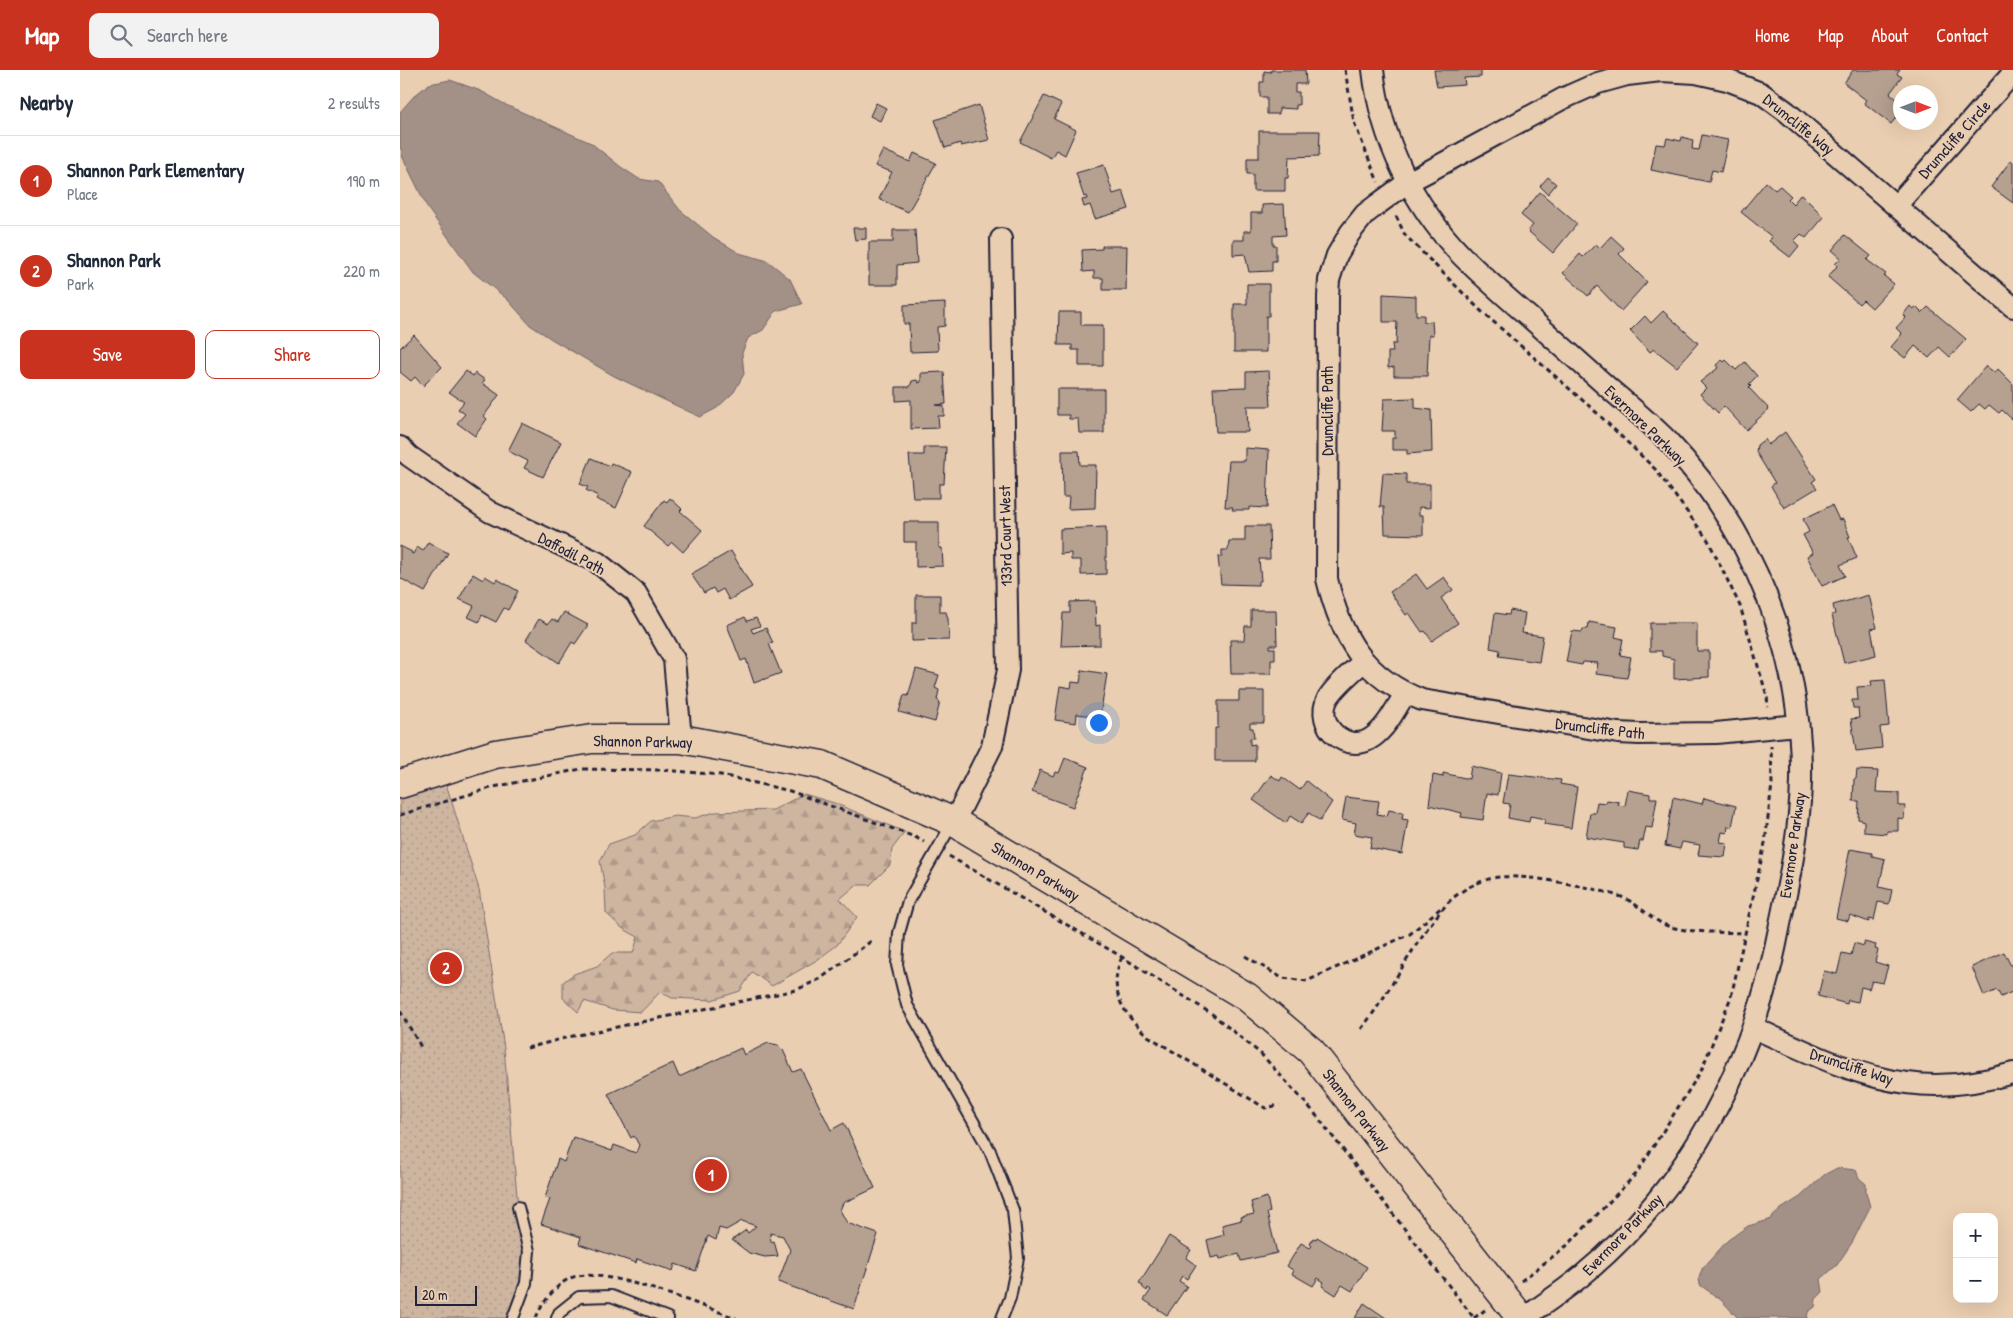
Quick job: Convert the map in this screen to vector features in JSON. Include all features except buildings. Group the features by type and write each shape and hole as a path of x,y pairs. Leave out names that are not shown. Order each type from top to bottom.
{"street":[{"name":"Evermore Parkway","path":"1373,70 1386,131 1396,157 1408,182 1441,231 1459,253 1664,438 1681,456 1736,531 1765,592 1786,655 1798,725 1801,780 1797,839 1775,950 1754,1028 1735,1074 1708,1128 1661,1194 1642,1217 1585,1273 1522,1318"},
{"name":"Drumcliffe Way","path":"1408,182 1562,99 1598,83 1627,75 1661,71 1703,75 1726,80 1761,93 1788,112 2013,307"},
{"name":"Drumcliffe Circle","path":"1896,206 2013,73"},
{"name":"Drumcliffe Path","path":"1408,182 1365,214 1350,233 1337,255 1329,280 1327,579 1333,607 1340,624 1363,662 1405,694 1422,700 1618,733 1676,735 1798,725"},
{"name":"133rd Court West","path":"954,822 992,746 1008,670 1001,239"},
{"name":"Daffodil Path","path":"400,447 409,456 490,512 597,562 636,593 674,659 681,739"},
{"path":"1363,662 1352,671 1328,699 1325,710 1328,729 1340,740 1357,744 1373,737 1390,717 1405,694"},
{"name":"Shannon Parkway","path":"400,784 495,754 592,739 681,739 822,765 954,822 1247,997 1311,1051 1522,1318"},
{"name":"Drumcliffe Way","path":"1754,1028 1840,1065 1874,1076 1906,1083 1935,1085 1963,1083 1997,1078 2013,1073"}],"lane":[{"path":"954,822 908,901 899,933 897,965 907,1005 990,1151 1013,1210 1018,1258 1010,1298 1002,1318"},
{"path":"513,1318 526,1282 529,1251 518,1207"},
{"path":"557,1318 559,1314 579,1297 611,1296 668,1318"}],"path":[{"path":"400,815 494,787 581,769 664,770 721,775 790,791 915,837 1122,957 1212,1014 1261,1054 1312,1110 1474,1318 1569,1244 1636,1174 1701,1071 1731,997 1765,843 1772,784 1771,728 1767,696 1740,606 1708,540 1655,468 1597,413 1480,310 1405,235 1372,170 1354,122 1345,70"},
{"path":"1245,956 1282,978 1307,980 1410,934 1459,894 1492,878 1512,876 1581,887 1622,897 1634,903 1649,917 1682,930 1744,933"},
{"path":"1361,1029 1378,1008 1420,938 1447,903"},
{"path":"526,1048 573,1036 796,990 820,979 874,939"},
{"path":"1122,957 1117,968 1117,994 1134,1024 1148,1036 1265,1108 1280,1105"},
{"path":"400,1011 421,1047"}],"green space":[{"path":"442,771 479,889 504,1048 518,1207 529,1251 516,1318 400,1318 400,784"},
{"path":"804,794 834,803 905,832 892,849 890,865 870,885 856,885 840,899 857,917 837,945 817,960 772,986 752,972 740,991 712,1000 672,998 660,992 641,1012 613,1010 584,1001 578,1012 563,998 563,982 574,974 597,966 612,953 633,953 638,937 622,928 606,913 605,888 600,861 609,844 635,835 651,821 675,816 695,818 715,812 773,810"}],"shaded area":[{"path":"450,80 481,91 506,105 591,143 639,179 658,182 680,210 713,237 739,253 768,261 790,279 802,304 776,311 763,330 748,338 742,353 744,374 734,392 717,408 700,417 614,376 530,325 507,299 473,272 428,209 403,158 400,145 400,112 414,96 429,84"},
{"path":"1837,1168 1856,1170 1859,1178 1866,1184 1870,1207 1853,1241 1837,1265 1821,1279 1823,1292 1816,1299 1815,1307 1808,1312 1807,1318 1738,1318 1721,1300 1700,1285 1699,1278 1702,1269 1728,1240 1748,1226 1769,1220 1781,1209 1800,1197 1824,1175"}],"place":[{"name":"Shannon Park","path":"446,968"},
{"name":"Shannon Park Elementary","path":"711,1175"}]}
